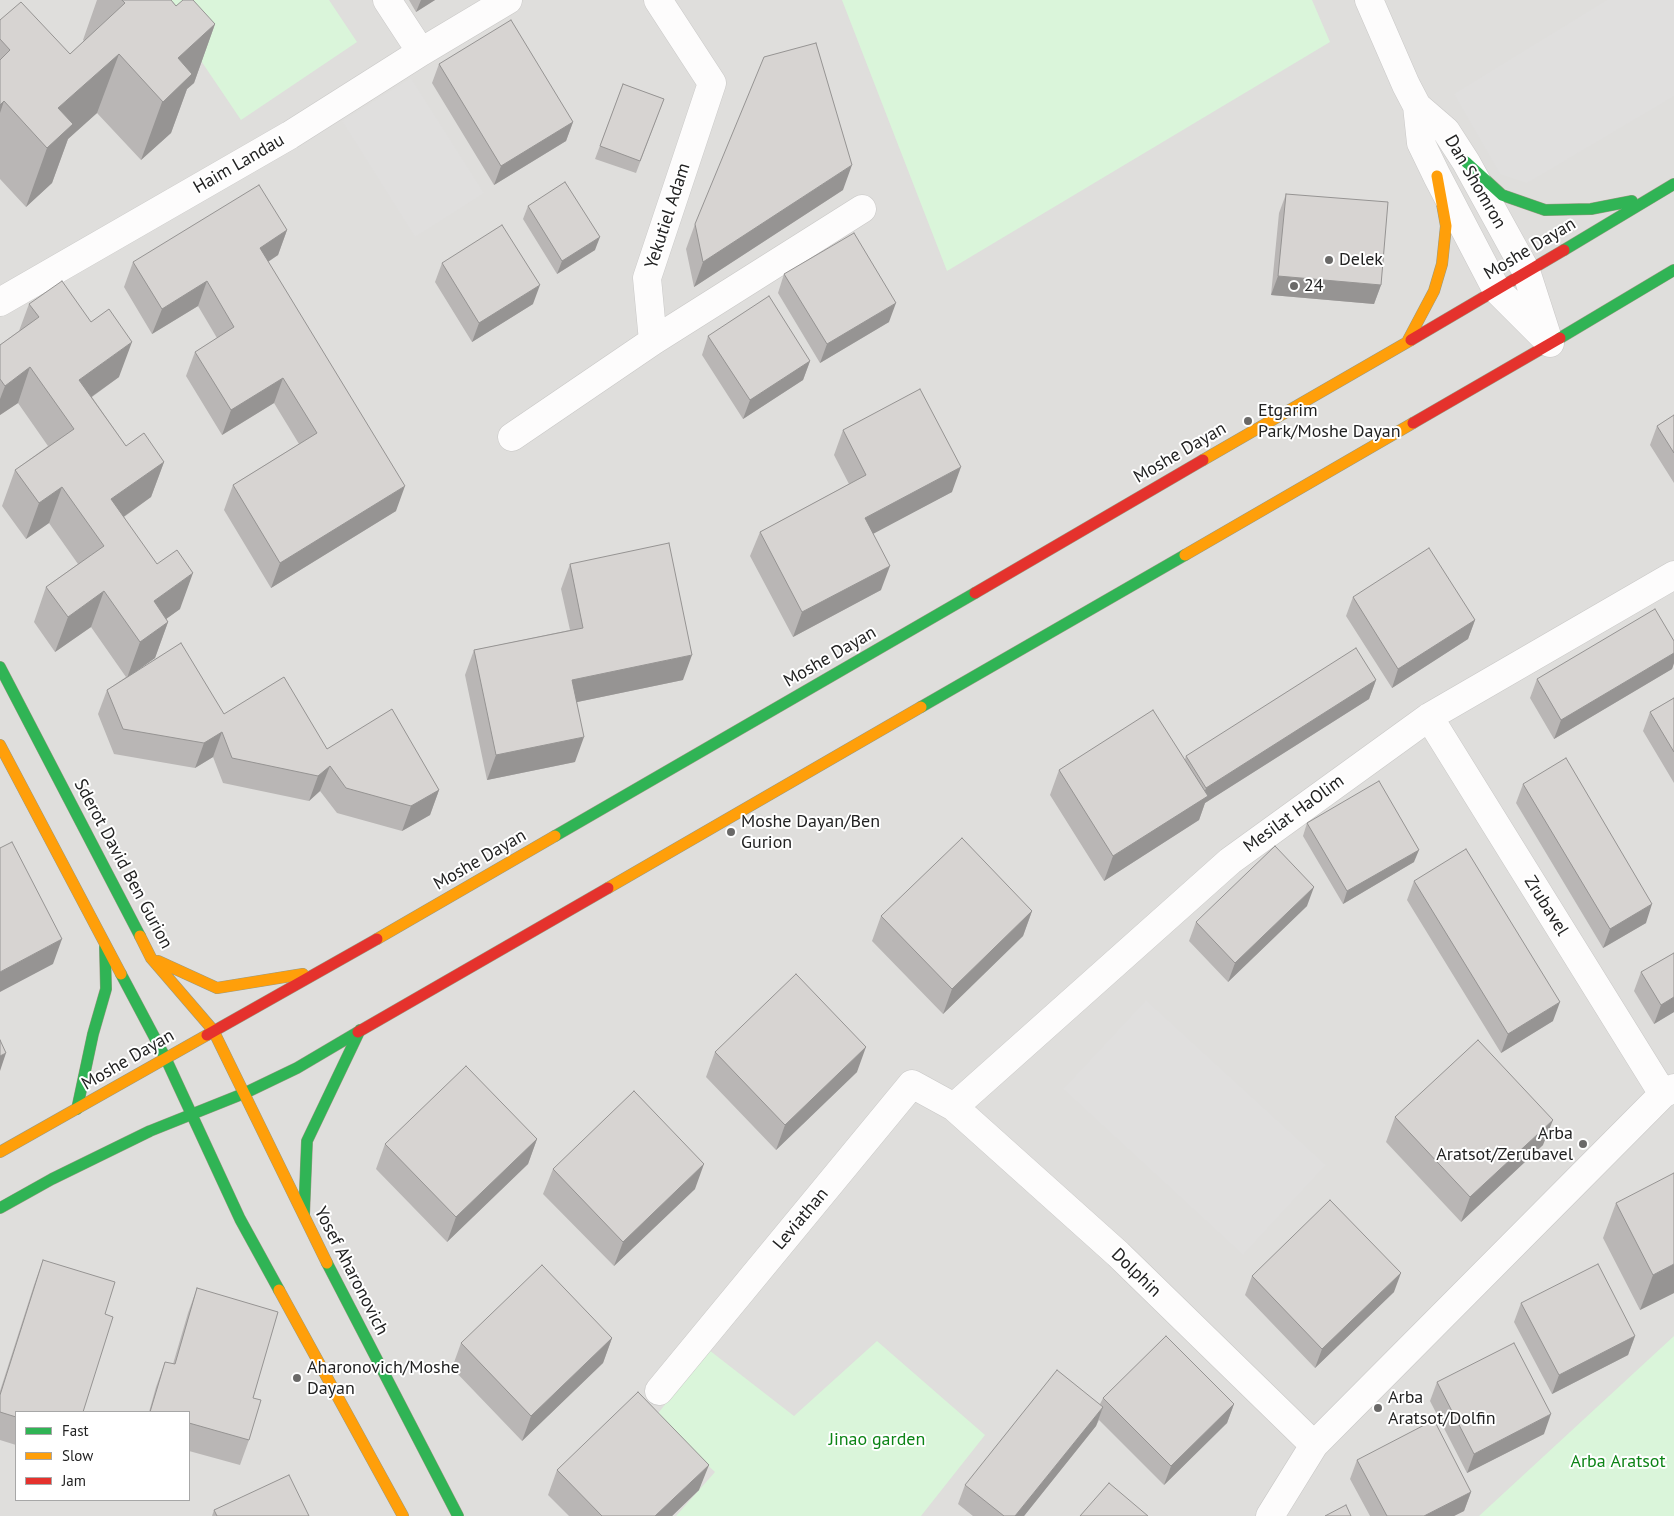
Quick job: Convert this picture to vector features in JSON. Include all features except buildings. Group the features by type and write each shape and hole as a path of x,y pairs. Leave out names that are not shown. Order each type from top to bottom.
{"main road":[{"path":"1466,162 1502,195 1545,210 1591,209 1651,197"},
{"path":"1407,342 1434,290 1442,264 1446,226 1437,176"},
{"name":"Moshe Dayan","path":"0,1152 166,1059 213,1030 324,970 1407,342 1674,184"},
{"path":"0,1208 52,1179 150,1131 245,1093 297,1068 1674,270"},
{"name":"Sderot David Ben Gurion","path":"0,667 151,958 213,1030 245,1093"},
{"path":"0,745 166,1059 240,1219 403,1516"},
{"path":"77,1109 93,1034 106,989 104,941"},
{"path":"151,958 217,988 324,970"},
{"path":"304,1219 307,1141 360,1030"},
{"name":"Yosef Aharonovich","path":"245,1093 304,1219 458,1516"}],"street":[{"path":"386,0 421,52 508,0"},
{"name":"Yekutiel Adam","path":"653,340 647,278 712,83 658,0"},
{"name":"Dan Shomron","path":"1369,0 1417,106 1421,143 1496,288 1550,343"},
{"name":"Haim Landau","path":"0,302 290,135 421,52"},
{"name":"Dan Shomron","path":"1417,106 1446,131 1466,162 1526,271 1550,343"},
{"path":"512,437 653,340 862,209"},
{"name":"Mesilat HaOlim","path":"954,1107 1230,861 1429,717 1674,574"},
{"name":"Zrubavel","path":"1429,717 1669,1091"},
{"name":"Leviathan","path":"659,1391 912,1084 954,1107"},
{"path":"1270,1516 1314,1445 1669,1091"},
{"name":"Dolphin","path":"954,1107 1118,1254 1314,1445"}],"shaded area":[{"path":"0,0 1674,0 1674,1516 0,1516"},
{"path":"1607,0 1674,0 1674,96 1527,183 1500,174 1454,94"},
{"path":"411,78 484,193 415,237 342,121"},
{"path":"1146,1000 1326,1165 1243,1255 1063,1089"}],"green space":[{"path":"160,0 329,0 357,42 241,120"},
{"path":"842,0 1312,0 1330,42 947,271"},
{"name":"Arba Aratsot","path":"1674,1336 1674,1516 1479,1516"},
{"name":"Jinao garden","path":"877,1341 985,1435 921,1516 676,1516 715,1472 655,1417 709,1350 794,1416"}],"traffic: fast":[{"path":"1466,162 1502,195 1545,210 1591,209 1632,201"},
{"path":"1564,250 1674,184"},
{"path":"1560,338 1674,270"},
{"path":"921,707 1185,555"},
{"path":"555,836 975,593"},
{"path":"0,667 140,936"},
{"path":"77,1109 93,1034 106,989 105,947"},
{"path":"121,974 166,1059 240,1219 279,1290"},
{"path":"304,1215 307,1141 360,1030"},
{"path":"0,1208 52,1179 150,1131 245,1093 297,1068 358,1032"},
{"path":"327,1263 458,1516"}],"traffic: slow":[{"path":"1407,342 1434,291 1442,264 1446,226 1437,176"},
{"path":"1203,460 1411,340"},
{"path":"1185,555 1413,423"},
{"path":"608,888 921,707"},
{"path":"0,745 121,974"},
{"path":"377,939 555,836"},
{"path":"140,936 151,958 213,1030 327,1263"},
{"path":"158,961 217,988 303,974"},
{"path":"0,1152 207,1035"},
{"path":"279,1290 403,1516"}],"traffic: jam":[{"path":"1411,340 1564,250"},
{"path":"1413,423 1560,338"},
{"path":"975,593 1203,460"},
{"path":"358,1032 608,888"},
{"path":"207,1035 377,939"}],"place":[{"name":"Delek","path":"1329,260"},
{"name":"24","path":"1294,286"},
{"name":"Etgarim Park/Moshe Dayan","path":"1248,421"},
{"name":"Moshe Dayan/Ben Gurion","path":"731,832"},
{"name":"Arba Aratsot/Zerubavel","path":"1583,1144"},
{"name":"Aharonovich/Moshe Dayan","path":"297,1378"},
{"name":"Arba Aratsot/Dolfin","path":"1378,1408"}]}
